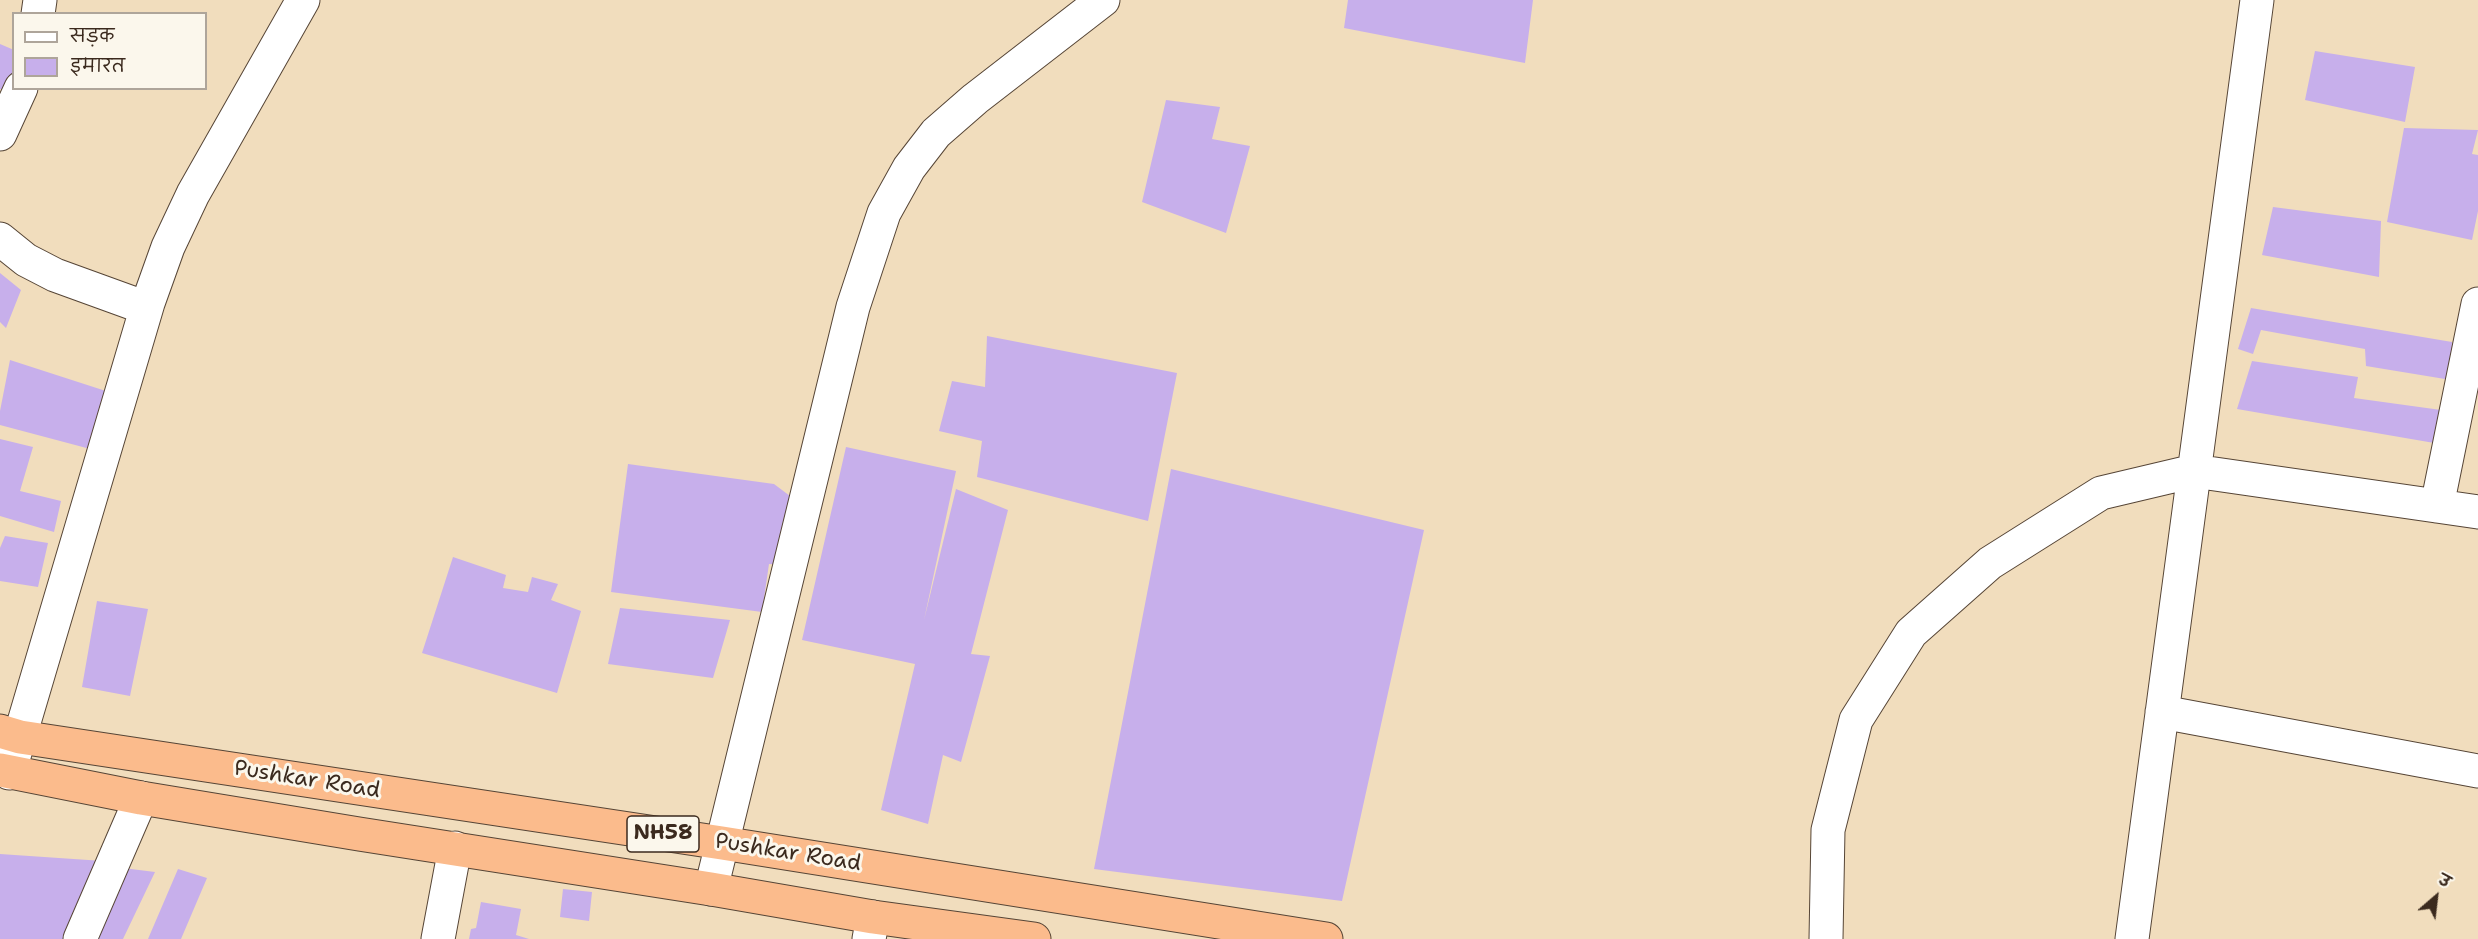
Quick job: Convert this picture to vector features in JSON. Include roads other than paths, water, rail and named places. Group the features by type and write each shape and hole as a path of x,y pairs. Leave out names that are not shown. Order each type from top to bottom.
{"highway":[{"name":"Pushkar Road","path":"10,734 722,843 1326,939"},
{"name":"Pushkar Road","path":"4,771 141,798 711,889 871,928 1034,939"}],"street":[{"path":"4,771 10,734 146,308 168,247 193,194 303,0"},
{"path":"711,889 854,307 884,213 909,168 936,133 975,99 1103,0"},
{"path":"2132,939 2257,0"},
{"path":"0,134 20,90"},
{"path":"0,239 26,260 55,275 146,308"},
{"path":"2437,506 2478,304"},
{"path":"1826,939 1828,830 1856,720 1911,633 1990,563 2101,493 2193,471 2478,512"},
{"path":"2162,712 2478,771"},
{"path":"80,939 141,798"},
{"path":"438,939 455,848"}]}
